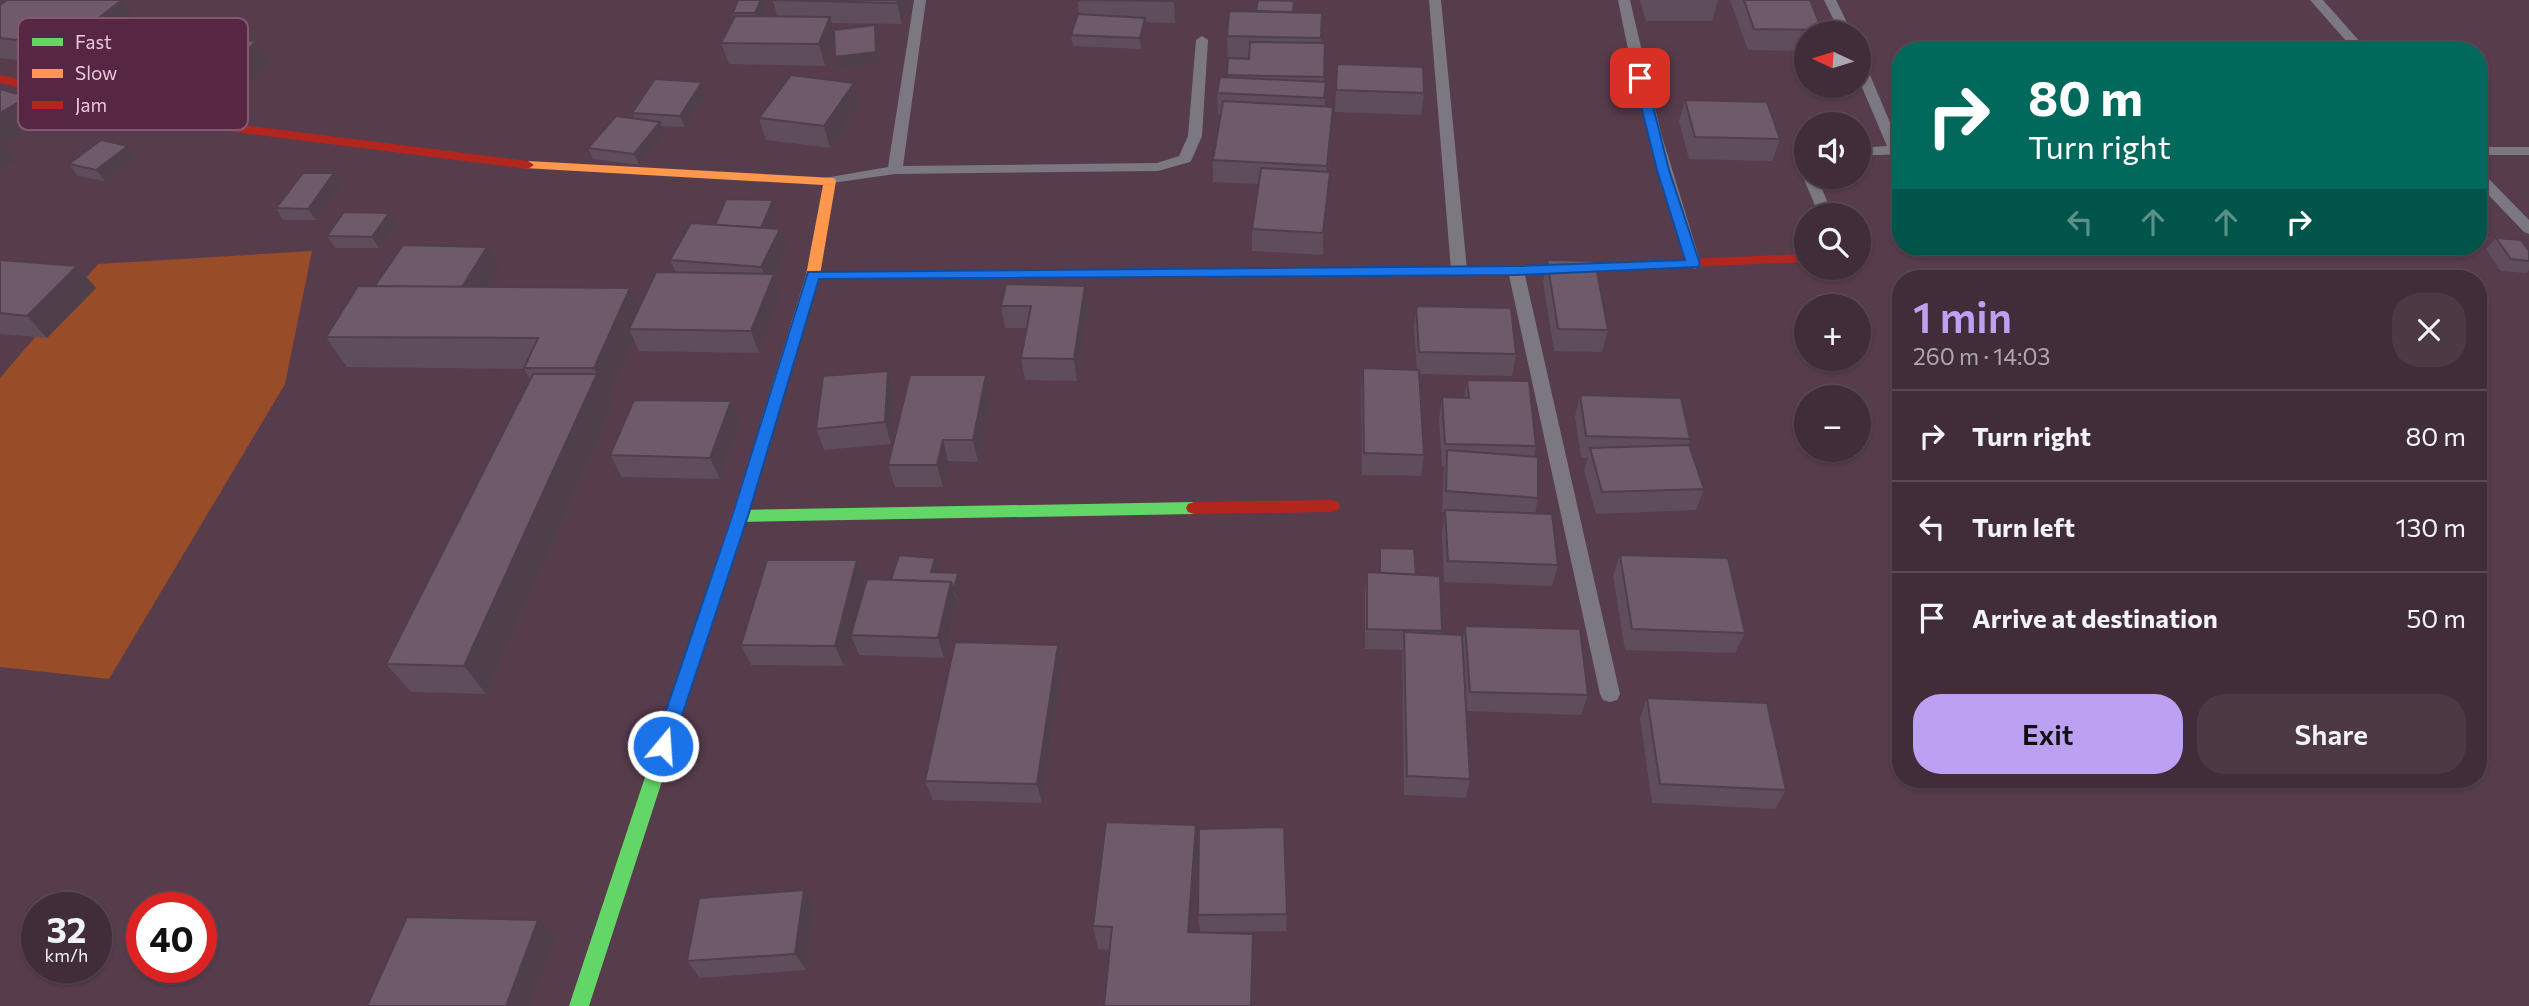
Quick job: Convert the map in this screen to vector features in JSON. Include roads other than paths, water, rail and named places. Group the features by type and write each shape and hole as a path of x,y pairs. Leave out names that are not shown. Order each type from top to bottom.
{"street":[{"path":"895,170 919,0"},
{"path":"1435,0 1459,270"},
{"path":"1624,0 1634,55 1663,170 1694,264"},
{"path":"1830,0 1840,21"},
{"path":"2316,0 2354,42"},
{"path":"248,130 508,163 830,181 895,170 1158,167 1185,159 1195,136 1202,40"},
{"path":"0,79 18,83"},
{"path":"1871,90 1892,137"},
{"path":"1871,151 1892,150"},
{"path":"2487,151 2529,151"},
{"path":"579,1006 740,516 813,275 830,181"},
{"path":"2487,185 2529,229"},
{"path":"813,275 1516,271 1794,259"},
{"path":"1516,271 1609,694"},
{"path":"740,516 1332,506"}]}
